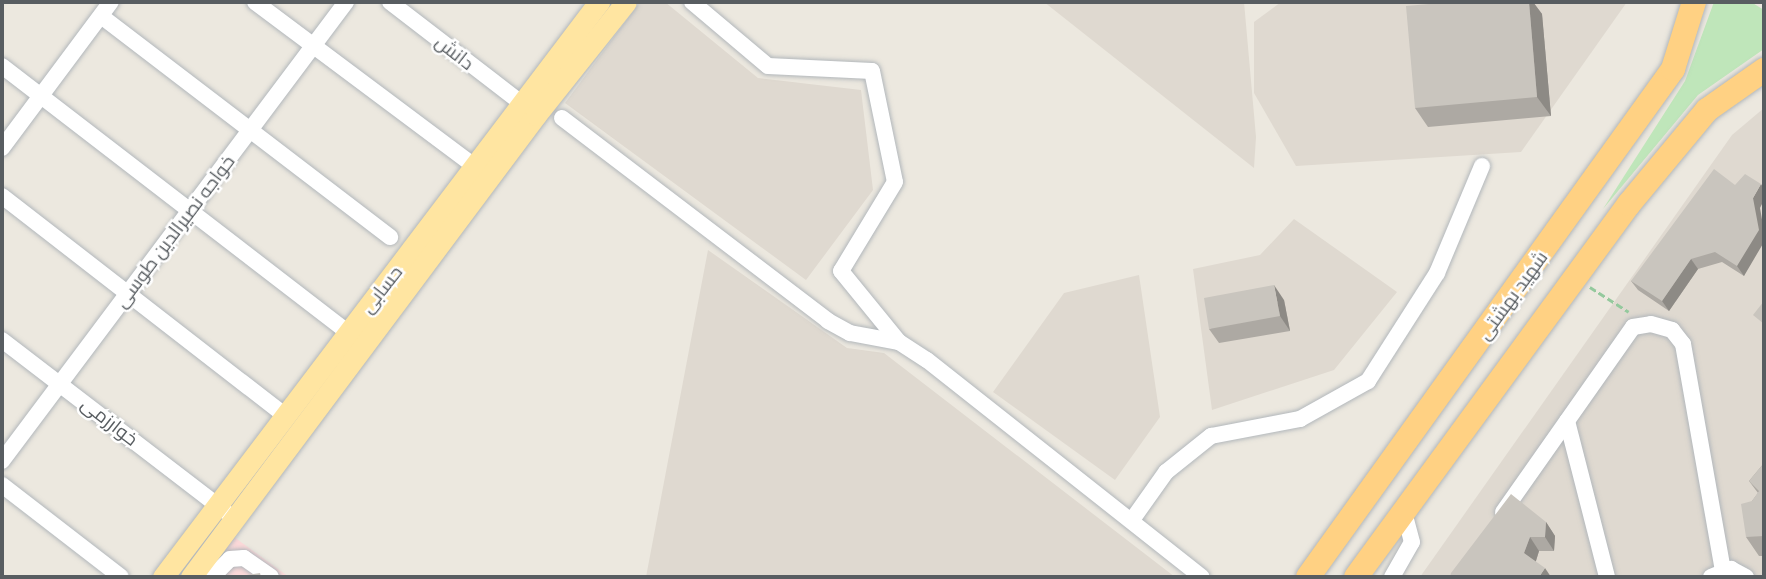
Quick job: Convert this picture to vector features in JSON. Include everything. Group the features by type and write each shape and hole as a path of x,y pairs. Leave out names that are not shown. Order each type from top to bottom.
{"highway":[{"name":"شهید بهشتی","path":"1308,577 1673,69 1695,2"},
{"name":"شهید بهشتی","path":"1356,577 1542,321 1707,110 1764,70"},
{"path":"1468,356 1466,372 1473,382 1481,383 1542,321"}],"main road":[{"name":"حسابی","path":"191,577 528,109 599,2"},
{"name":"حسابی","path":"163,577 474,166 626,2"}],"street":[{"path":"2,148 111,2"},
{"path":"255,2 474,166"},
{"name":"خواجه نصیرالدین طوسی","path":"2,461 346,2"},
{"name":"دانش","path":"390,2 528,109"},
{"path":"692,2 768,66 872,71 895,182 841,271 898,342 1132,520 1202,577"},
{"path":"101,16 390,237"},
{"path":"2,66 347,332"},
{"path":"562,118 828,321 850,333 898,342"},
{"path":"1132,520 1166,472 1211,436 1300,419 1368,381 1437,273 1482,166"},
{"path":"2,196 284,414"},
{"path":"1490,531 1633,327 1651,324 1672,330 1683,344 1717,574 1746,577"},
{"name":"خوارزمی","path":"2,340 235,519"},
{"path":"1567,421 1606,577"},
{"path":"2,485 121,577"},
{"path":"1392,577 1412,542 1404,512"},
{"path":"212,577 230,559 244,558 271,577"}],"path":[{"path":"1576,278 1651,324"}],"shaded area":[{"path":"640,2 665,2 758,78 861,90 873,190 806,280 565,103"},
{"path":"1044,2 1244,2 1256,137 1254,168"},
{"path":"1281,2 1627,2 1521,152 1296,166 1254,93 1254,22"},
{"path":"1764,108 1764,577 1420,577 1732,135"},
{"path":"1294,219 1397,292 1334,370 1212,410 1193,269 1260,255"},
{"path":"708,250 847,348 884,353 1175,577 646,577"},
{"path":"1139,275 1160,417 1115,480 993,392 1064,293"},
{"path":"234,537 289,577 204,577"}],"green space":[{"path":"1714,2 1751,2 1764,10 1764,49 1698,95 1603,209 1685,81"}],"building":[{"path":"1452,2 1529,2 1537,97 1415,108 1406,6"},
{"path":"1714,169 1735,185 1745,174 1761,184 1753,198 1759,230 1737,266 1715,252 1691,259 1662,301 1631,281"},
{"path":"1274,285 1280,316 1209,329 1204,298"},
{"path":"1764,301 1764,324 1753,315"},
{"path":"1764,463 1764,536 1746,537 1741,504 1752,501 1759,491 1749,481"},
{"path":"1511,494 1546,522 1545,537 1530,537 1524,553 1545,568 1539,577 1450,577 1451,573"},
{"path":"260,573 261,577 234,577"}]}
